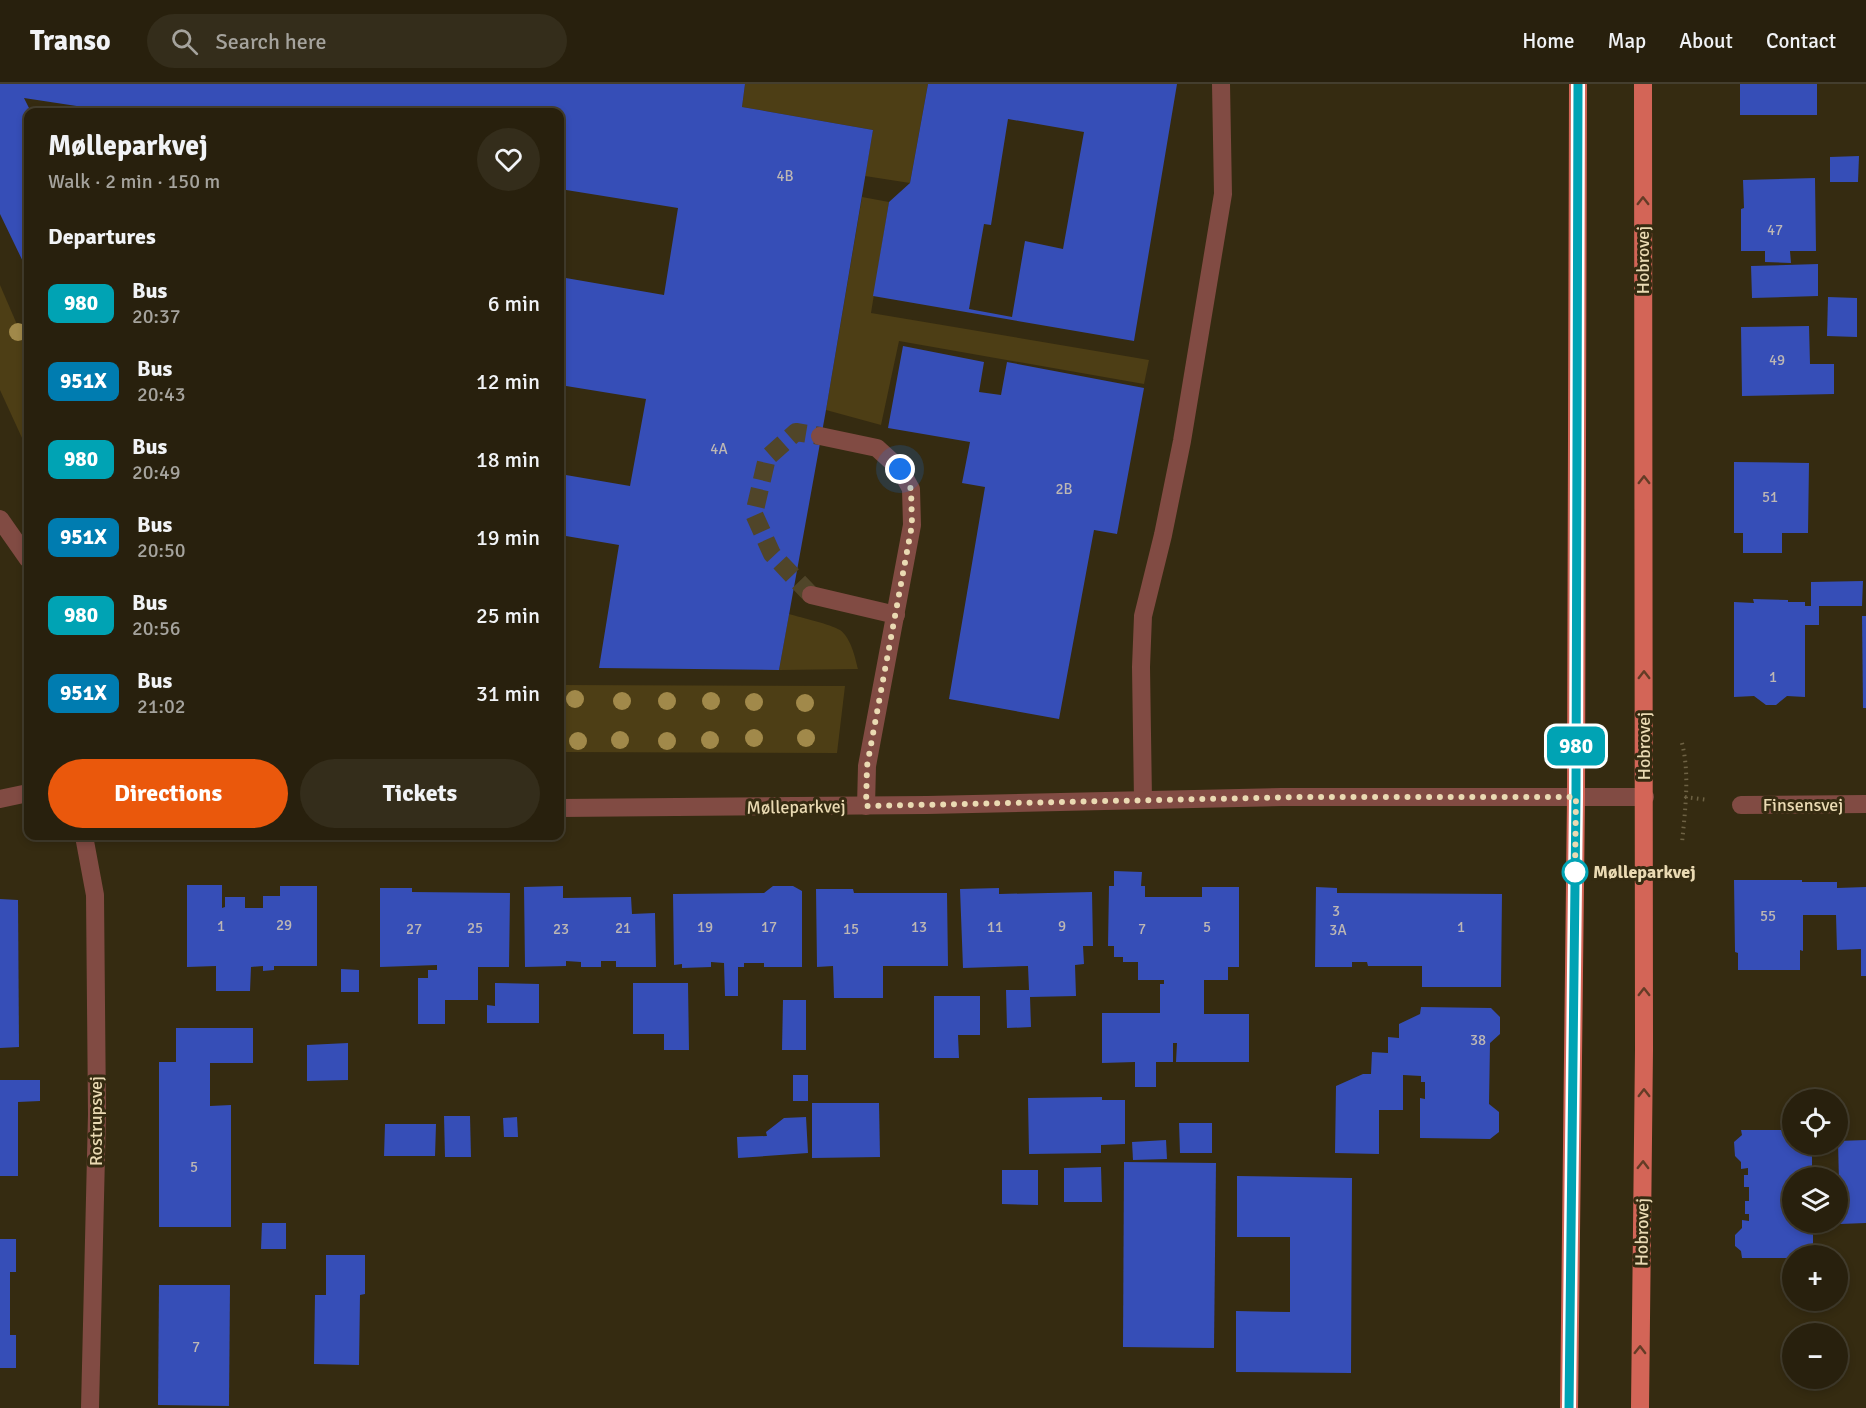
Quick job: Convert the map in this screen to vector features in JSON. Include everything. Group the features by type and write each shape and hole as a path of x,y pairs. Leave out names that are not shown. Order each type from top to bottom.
{"main road":[{"path":"1569,1408 1576,797 1578,84"},
{"name":"Hobrovej","path":"1640,1408 1645,796 1642,84"}],"street":[{"path":"1143,800 1141,667 1143,616 1163,536 1182,441 1223,194 1221,84"},
{"path":"820,436 877,448 900,469 911,489 912,525 867,766 866,806"},
{"path":"0,519 24,553"},
{"path":"811,595 896,615"},
{"path":"0,799 24,794"},
{"name":"Mølleparkvej","path":"564,808 866,806 1356,797 1645,796"},
{"name":"Finsensvej","path":"1741,805 1866,804"},
{"name":"Rostrupsvej","path":"85,840 94,895 98,1114 90,1408"}],"shaded area":[{"path":"745,84 928,84 910,183 865,176 873,130 742,107"},
{"path":"862,197 889,202 871,313 1149,360 1144,384 899,341 881,425 826,410"},
{"path":"0,285 24,341 24,442 0,390"},
{"path":"789,614 823,623 844,633 854,653 858,669 779,670"},
{"path":"564,685 845,686 837,753 564,752"},
{"path":"137,840 239,840 137,842"}],"building":[{"path":"0,84 745,84 742,107 873,130 779,670 599,668 619,545 564,536 564,475 630,486 646,399 564,386 564,278 664,295 678,208 564,190 564,108 90,108 24,98 29,108 24,108 24,264 0,214"},
{"path":"928,84 1177,84 1134,341 873,296 889,202 910,183","holes":["1008,119 1084,132 1063,249 1025,241 1012,317 969,309 984,224 991,225"]},
{"path":"1740,84 1817,84 1817,115 1740,115"},
{"path":"1859,156 1858,182 1830,182 1830,157"},
{"path":"1815,178 1816,251 1790,251 1791,263 1765,262 1765,251 1741,251 1743,180"},
{"path":"1818,264 1818,296 1752,298 1751,266"},
{"path":"1828,297 1857,298 1857,337 1827,336"},
{"path":"1809,326 1810,364 1834,364 1834,394 1742,396 1741,327"},
{"path":"903,346 984,362 979,392 1001,395 1007,362 1144,388 1117,534 1094,530 1059,719 949,699 985,487 962,483 970,442 888,428"},
{"path":"1734,462 1809,463 1808,533 1782,533 1782,553 1743,553 1743,533 1734,533"},
{"path":"1863,581 1862,606 1819,606 1819,625 1805,625 1805,697 1787,696 1776,705 1766,705 1754,696 1734,697 1734,602 1754,603 1753,599 1788,600 1788,602 1805,602 1805,606 1811,606 1811,582"},
{"path":"1862,616 1866,616 1866,708 1863,708"},
{"path":"1114,871 1142,872 1141,886 1145,886 1145,897 1202,897 1202,887 1239,887 1239,967 1228,967 1228,980 1204,980 1204,1014 1249,1014 1249,1062 1176,1062 1177,1043 1173,1043 1173,1062 1156,1062 1156,1087 1135,1087 1135,1062 1102,1063 1102,1013 1160,1013 1160,984 1164,984 1164,980 1138,980 1138,962 1123,962 1123,957 1114,957 1114,946 1108,946 1109,886 1114,886"},
{"path":"1734,880 1802,880 1802,882 1837,882 1837,888 1866,887 1866,976 1861,976 1861,949 1837,950 1836,915 1803,915 1803,951 1800,950 1800,970 1738,970 1738,953 1735,952"},
{"path":"187,885 222,885 222,908 225,907 225,897 245,897 245,908 263,908 263,896 280,896 280,886 317,886 317,966 274,966 274,970 263,971 263,966 251,967 250,991 216,991 216,966 187,967"},
{"path":"563,886 563,898 631,897 632,914 655,913 656,967 616,967 616,961 601,961 601,967 581,967 581,962 566,961 566,966 525,967 524,887"},
{"path":"773,886 793,886 802,891 802,967 764,967 764,963 744,963 744,967 738,967 738,996 725,996 724,963 711,962 711,967 682,968 682,964 674,965 673,894 764,893"},
{"path":"1316,887 1337,888 1337,893 1502,894 1501,987 1422,987 1422,966 1368,966 1367,962 1352,962 1352,967 1315,967"},
{"path":"380,888 412,888 412,892 510,893 509,967 478,967 478,1000 445,1000 445,1024 418,1024 418,978 428,978 428,970 437,970 437,965 380,967"},
{"path":"999,888 999,894 1092,892 1093,946 1083,946 1084,964 1075,965 1076,996 1030,997 1031,1027 1007,1028 1006,990 1029,990 1028,966 963,968 960,889"},
{"path":"816,889 853,889 854,893 947,893 948,966 883,966 883,998 834,998 833,966 817,967"},
{"path":"0,899 18,900 19,1047 0,1048"},
{"path":"341,969 359,970 359,992 341,992"},
{"path":"495,983 539,984 539,1023 487,1023 487,1005 495,1006"},
{"path":"633,983 688,983 689,1050 664,1050 664,1034 633,1034"},
{"path":"934,996 980,996 980,1035 958,1035 959,1058 934,1058"},
{"path":"783,1000 806,1000 806,1050 782,1050"},
{"path":"1421,1007 1491,1008 1500,1017 1500,1034 1490,1043 1489,1104 1499,1112 1499,1132 1490,1139 1420,1138 1420,1098 1425,1099 1425,1082 1421,1082 1421,1076 1403,1075 1403,1110 1379,1110 1379,1154 1335,1153 1336,1086 1363,1074 1371,1074 1372,1052 1388,1053 1388,1037 1399,1038 1399,1024 1420,1014"},
{"path":"176,1028 253,1028 253,1063 210,1063 210,1106 231,1105 231,1227 159,1227 159,1062 176,1062"},
{"path":"348,1043 348,1080 307,1081 307,1045"},
{"path":"793,1075 808,1075 808,1101 793,1101"},
{"path":"0,1080 40,1080 40,1101 18,1102 18,1176 0,1176"},
{"path":"1102,1097 1102,1100 1125,1100 1125,1144 1101,1145 1101,1153 1029,1154 1028,1098"},
{"path":"812,1103 879,1103 880,1157 812,1158"},
{"path":"444,1116 470,1116 471,1157 445,1157"},
{"path":"517,1117 518,1137 504,1137 503,1118"},
{"path":"806,1117 808,1153 738,1158 737,1137 767,1136 766,1132 784,1118"},
{"path":"1179,1123 1212,1123 1212,1153 1180,1153"},
{"path":"385,1124 436,1124 435,1156 384,1156"},
{"path":"1741,1130 1782,1130 1782,1155 1812,1155 1812,1167 1782,1167 1782,1233 1813,1233 1813,1245 1782,1245 1782,1258 1742,1258 1741,1251 1735,1246 1735,1235 1742,1228 1742,1220 1749,1221 1749,1214 1745,1214 1745,1201 1749,1201 1749,1187 1744,1187 1744,1175 1748,1175 1748,1168 1741,1169 1741,1162 1735,1156 1734,1142 1742,1135"},
{"path":"1166,1140 1167,1159 1133,1160 1132,1142"},
{"path":"1866,1140 1866,1223 1848,1224 1848,1167 1839,1167 1838,1155 1848,1155 1848,1141"},
{"path":"1124,1162 1216,1163 1214,1348 1123,1347"},
{"path":"1101,1167 1102,1202 1064,1202 1064,1168"},
{"path":"1002,1170 1038,1170 1038,1205 1002,1204"},
{"path":"1237,1176 1352,1178 1351,1373 1236,1372 1236,1311 1290,1312 1290,1237 1237,1237"},
{"path":"262,1223 286,1223 286,1249 261,1249"},
{"path":"0,1239 16,1239 16,1272 10,1272 10,1335 16,1335 16,1368 0,1368"},
{"path":"326,1255 365,1255 365,1294 360,1295 359,1365 314,1364 315,1295 326,1295"},
{"path":"159,1285 230,1285 229,1406 158,1405"}],"tunnel":[{"path":"811,595 772,554 754,514 767,458 796,432 820,436"}],"bus line":[{"name":"980","path":"1569,1408 1576,797 1578,84"}],"place":[{"name":"Mølleparkvej","path":"1575,872"}],"route":[{"path":"900,469 911,489 912,525 867,766 866,806 1303,797 1576,797 1575,872"}]}
